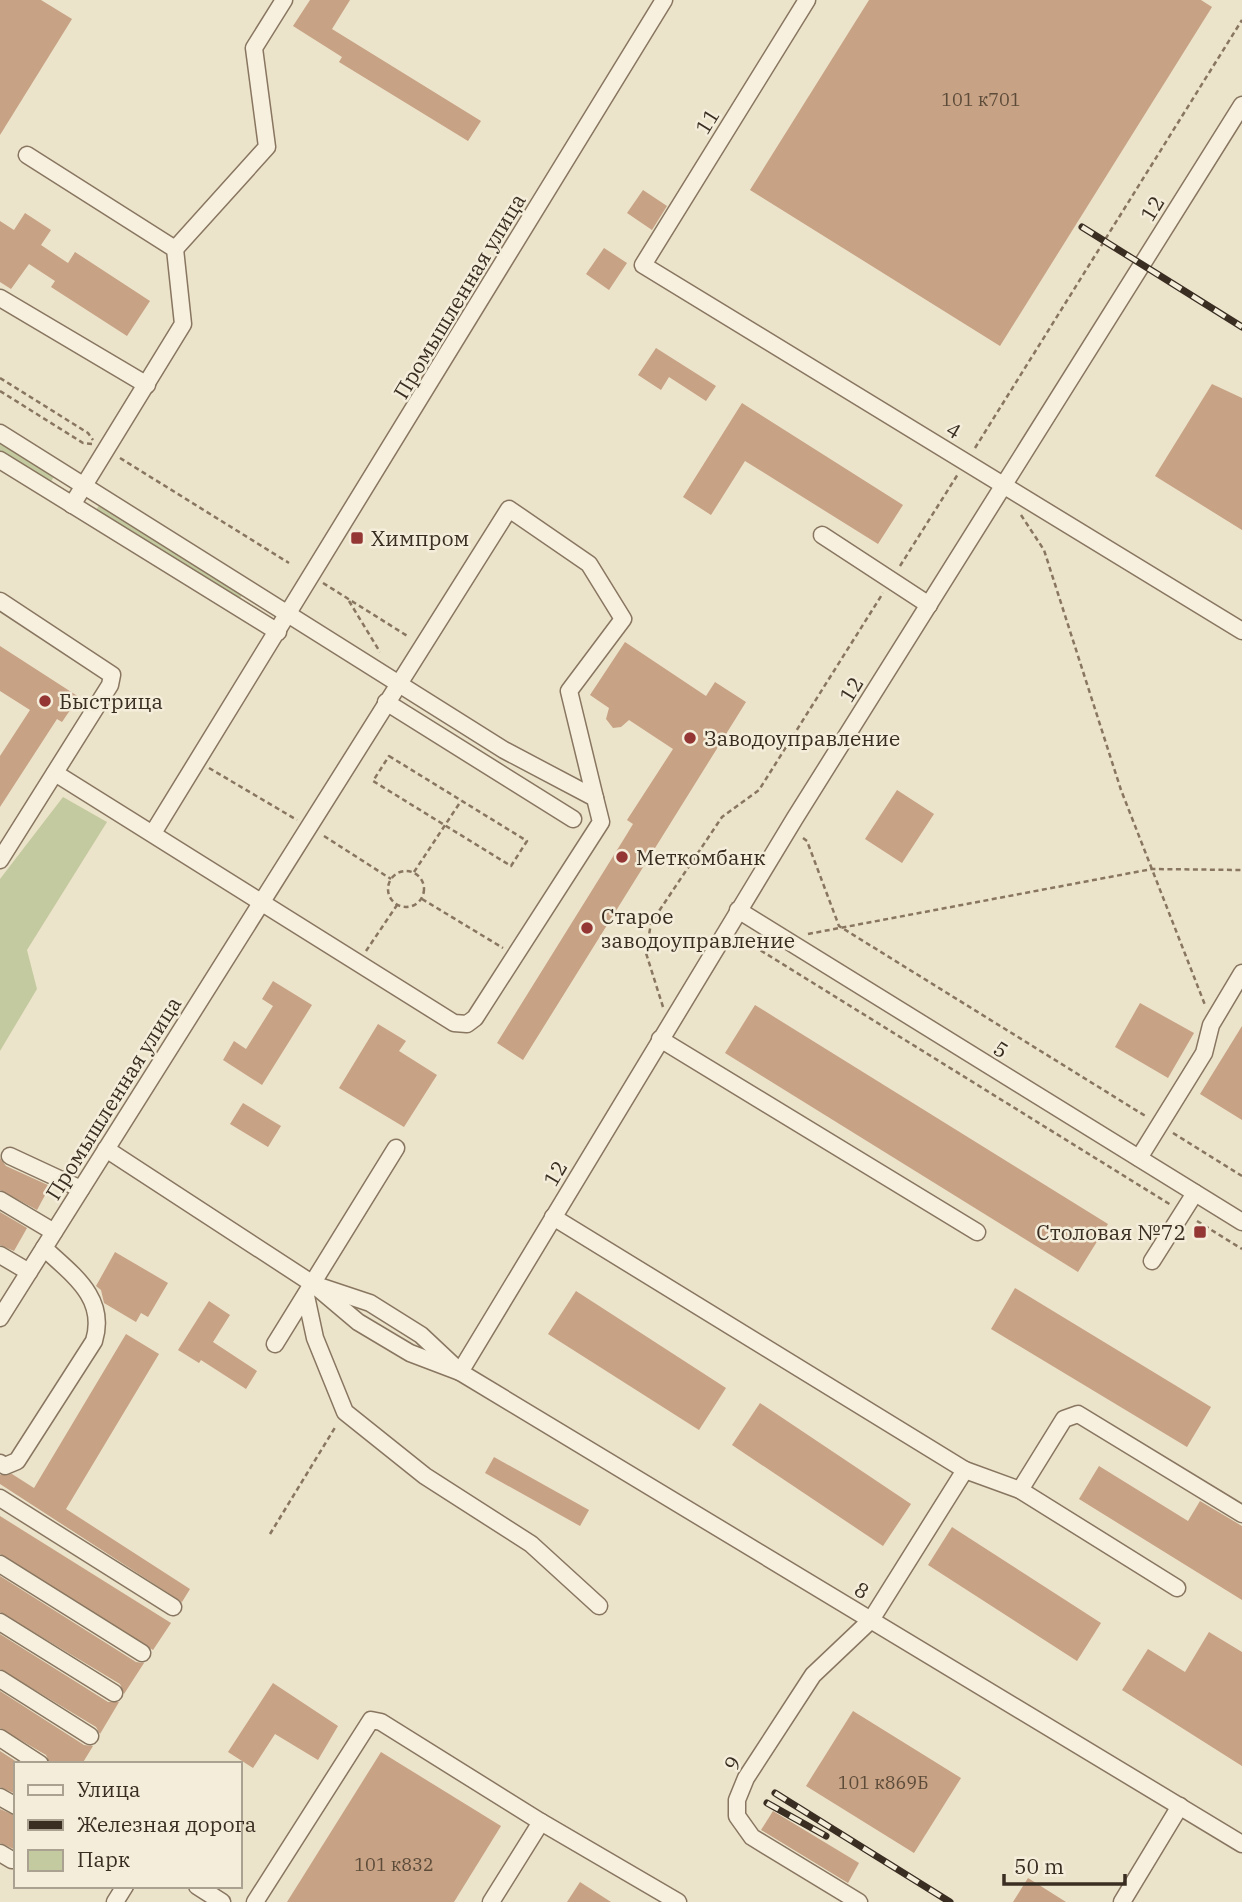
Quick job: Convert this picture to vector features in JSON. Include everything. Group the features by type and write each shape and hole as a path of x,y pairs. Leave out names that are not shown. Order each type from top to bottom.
{"street":[{"path":"72,505 183,324 175,248 267,147 254,48 285,0"},
{"name":"Промышленная улица","path":"153,833 664,0"},
{"name":"11","path":"643,265 807,0"},
{"name":"12","path":"460,1372 789,828 1242,105"},
{"path":"27,155 175,248"},
{"name":"4","path":"643,265 1242,631"},
{"path":"0,298 147,386"},
{"path":"0,433 504,750 595,798 601,822 475,1018 467,1024 454,1023 55,773"},
{"path":"0,460 278,632"},
{"name":"Промышленная улица","path":"0,1318 509,509 589,564 623,618 569,691 595,798"},
{"path":"822,535 929,605"},
{"path":"0,601 112,676 110,685 0,860"},
{"path":"386,702 573,819"},
{"name":"5","path":"738,911 1242,1222"},
{"path":"1139,1158 1204,1053 1211,1025 1242,973"},
{"path":"664,1033 977,1233"},
{"path":"275,1344 396,1148"},
{"name":"8","path":"106,1149 358,1322 410,1353 460,1372 1242,1844"},
{"path":"10,1156 81,1189"},
{"path":"1152,1261 1195,1193"},
{"path":"0,1200 54,1231"},
{"path":"553,1217 965,1471 1020,1490 1177,1588"},
{"path":"0,1463 5,1466 17,1461 94,1341 99,1322 95,1306 79,1280 44,1248"},
{"path":"0,1255 29,1272"},
{"path":"309,1290 315,1338 345,1412 425,1476 531,1544 599,1606"},
{"path":"1020,1490 1064,1419 1079,1414 1242,1514"},
{"name":"9","path":"859,1902 752,1837 737,1816 737,1800 746,1778 813,1675 871,1620 965,1471"},
{"path":"0,1498 173,1607"},
{"path":"0,1564 142,1653"},
{"path":"0,1622 114,1693"},
{"path":"0,1679 90,1736"},
{"path":"255,1902 371,1720 381,1722 541,1822 678,1902"},
{"path":"0,1738 37,1762"},
{"path":"1122,1902 1180,1806"},
{"path":"492,1902 541,1822"},
{"path":"200,1888 222,1902"}],"path":[{"path":"972,452 1242,20"},
{"path":"2,379 88,433 96,444 83,443 0,389 2,379"},
{"path":"114,455 289,563"},
{"path":"664,1033 646,953 651,923 722,817 759,790 965,463"},
{"path":"1004,485 1044,550 1121,790 1200,986 1211,1025"},
{"path":"317,579 422,645"},
{"path":"347,598 398,682"},
{"path":"389,756 527,841 511,866 445,826 373,781 389,756"},
{"path":"414,872 461,801"},
{"path":"789,828 807,841 839,926 1242,1176"},
{"path":"784,940 839,926 1152,869 1242,870"},
{"path":"404,871 414,872 425,887 422,899 408,907 397,905 390,896 391,879 404,871"},
{"path":"422,899 515,956"},
{"path":"359,963 397,905"},
{"path":"727,929 1242,1249"},
{"path":"271,1534 345,1412"}],"green space":[{"path":"0,443 54,476 51,482 0,451"},
{"path":"100,504 243,593 239,600 96,510"},
{"path":"63,797 107,822 27,950 37,989 0,1051 0,879"}],"building":[{"path":"0,0 41,0 72,19 0,135"},
{"path":"310,0 350,0 332,29 481,121 468,141 339,62 342,57 293,26"},
{"path":"869,0 1201,0 1212,7 1000,346 750,190"},
{"path":"643,190 667,206 652,230 627,213"},
{"path":"25,213 51,230 41,245 68,263 75,252 150,301 127,336 51,287 55,281 29,264 11,289 0,282 0,221 14,230"},
{"path":"604,248 627,263 609,290 586,274"},
{"path":"656,348 716,386 706,401 669,377 661,390 638,375"},
{"path":"1212,384 1242,398 1242,530 1155,476"},
{"path":"742,403 903,505 878,544 745,461 711,515 683,497"},
{"name":"Заводоуправление","path":"625,642 706,696 715,682 746,702 523,1060 497,1043 633,824 627,820 673,749 629,720 621,727 613,728 606,719 609,708 590,695"},
{"path":"0,646 79,697 62,722 57,719 0,807 0,756 30,710 0,691"},
{"path":"897,790 934,814 902,863 865,839"},
{"path":"273,981 312,1005 262,1085 223,1060 234,1041 246,1049 273,1006 262,999"},
{"path":"1140,1003 1194,1033 1168,1078 1115,1047"},
{"path":"755,1005 1108,1224 1078,1272 725,1053"},
{"path":"378,1024 406,1041 399,1051 437,1075 404,1127 339,1088"},
{"path":"1242,1026 1242,1120 1200,1094"},
{"path":"243,1103 281,1126 268,1147 230,1124"},
{"path":"0,1158 6,1166 50,1186 37,1210 0,1190"},
{"path":"0,1212 27,1228 14,1251 0,1245"},
{"path":"115,1252 168,1283 148,1317 141,1313 136,1322 104,1303 101,1290 96,1286"},
{"path":"1015,1288 1211,1407 1187,1447 991,1329"},
{"path":"576,1291 726,1388 699,1430 548,1334"},
{"path":"209,1301 230,1315 213,1342 257,1371 246,1389 201,1360 199,1363 178,1350"},
{"path":"126,1334 159,1354 66,1509 190,1589 182,1602 0,1484 0,1475 12,1474 34,1488"},
{"path":"760,1403 911,1504 883,1546 732,1445"},
{"path":"494,1457 589,1510 580,1526 485,1473"},
{"path":"1099,1466 1188,1521 1200,1501 1242,1526 1242,1600 1079,1499"},
{"path":"0,1516 171,1623 153,1650 0,1554"},
{"path":"952,1527 1101,1623 1077,1661 928,1565"},
{"path":"0,1576 136,1662 144,1663 124,1694 120,1684 0,1612"},
{"path":"1209,1632 1242,1652 1242,1766 1122,1690 1148,1649 1185,1672"},
{"path":"0,1634 108,1702 119,1702 100,1734 96,1727 0,1669"},
{"path":"273,1683 338,1726 318,1760 275,1734 253,1768 228,1752"},
{"path":"0,1691 84,1745 93,1746 83,1762 49,1762 46,1755 0,1728"},
{"path":"853,1711 961,1778 914,1853 806,1786"},
{"path":"0,1751 17,1762 14,1762 14,1793 0,1787"},
{"path":"381,1752 501,1826 454,1902 287,1902"},
{"path":"0,1809 14,1815 14,1849 0,1843"},
{"path":"773,1811 859,1863 848,1883 761,1830"},
{"path":"1028,1878 1066,1902 1013,1902"},
{"path":"580,1882 611,1902 567,1902"}],"railway":[{"path":"1082,227 1242,327"},
{"path":"775,1793 950,1902"},
{"path":"767,1803 826,1836"}],"place":[{"name":"Химпром","path":"357,538"},
{"name":"Быстрица","path":"45,701"},
{"name":"Заводоуправление","path":"690,738"},
{"name":"Меткомбанк","path":"622,857"},
{"name":"Старое заводоуправление","path":"587,928"},
{"name":"Столовая №72","path":"1200,1232"}]}
